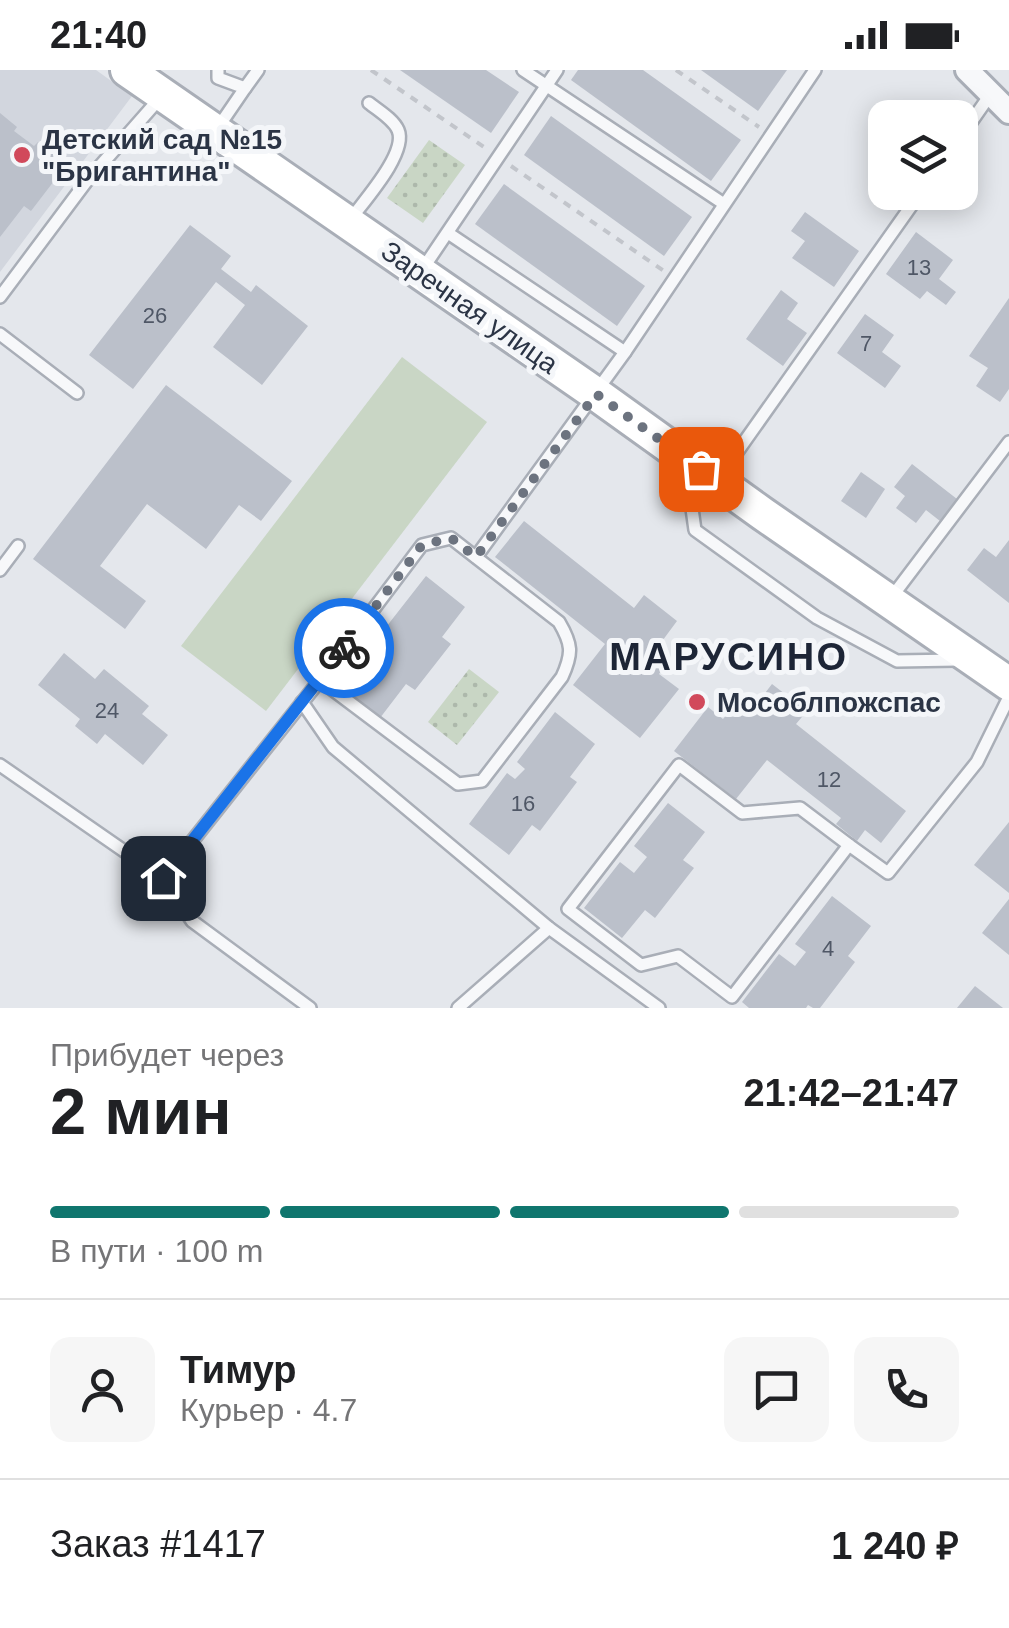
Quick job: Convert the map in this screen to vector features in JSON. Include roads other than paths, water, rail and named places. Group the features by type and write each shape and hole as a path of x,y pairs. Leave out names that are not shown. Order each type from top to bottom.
{"street":[{"name":"Заречная улица","path":"127,70 1009,684"},
{"path":"968,70 1009,112"}],"lane":[{"path":"218,70 218,78 245,88"},
{"path":"215,132 258,70"},
{"path":"522,70 724,204"},
{"path":"420,273 556,70"},
{"path":"476,557 596,394 815,70"},
{"path":"978,112 990,95"},
{"path":"0,297 86,182 162,96"},
{"path":"348,223 388,169 400,139 392,121 369,104"},
{"path":"717,481 908,210"},
{"path":"448,233 624,352"},
{"path":"0,334 77,393"},
{"path":"888,601 1009,442"},
{"path":"684,457 695,530 817,618 897,661 973,660"},
{"path":"163,878 422,545 451,538 558,622 568,638 571,658 562,677 482,782 458,784 320,680"},
{"path":"0,570 18,546"},
{"path":"849,845 732,997 678,956 641,965 568,909 679,765 742,813 800,808 888,874 976,762 1009,697"},
{"path":"302,702 333,747 549,928 659,1008"},
{"path":"0,765 163,878 192,920 310,1008"},
{"path":"458,1008 549,928"}],"place":[{"name":"Детский сад №15 \"Бригантина\"","path":"22,155"},
{"name":"Мособлпожспас","path":"697,702"}],"district":[{"name":"МАРУСИНО","path":"729,657"}]}
